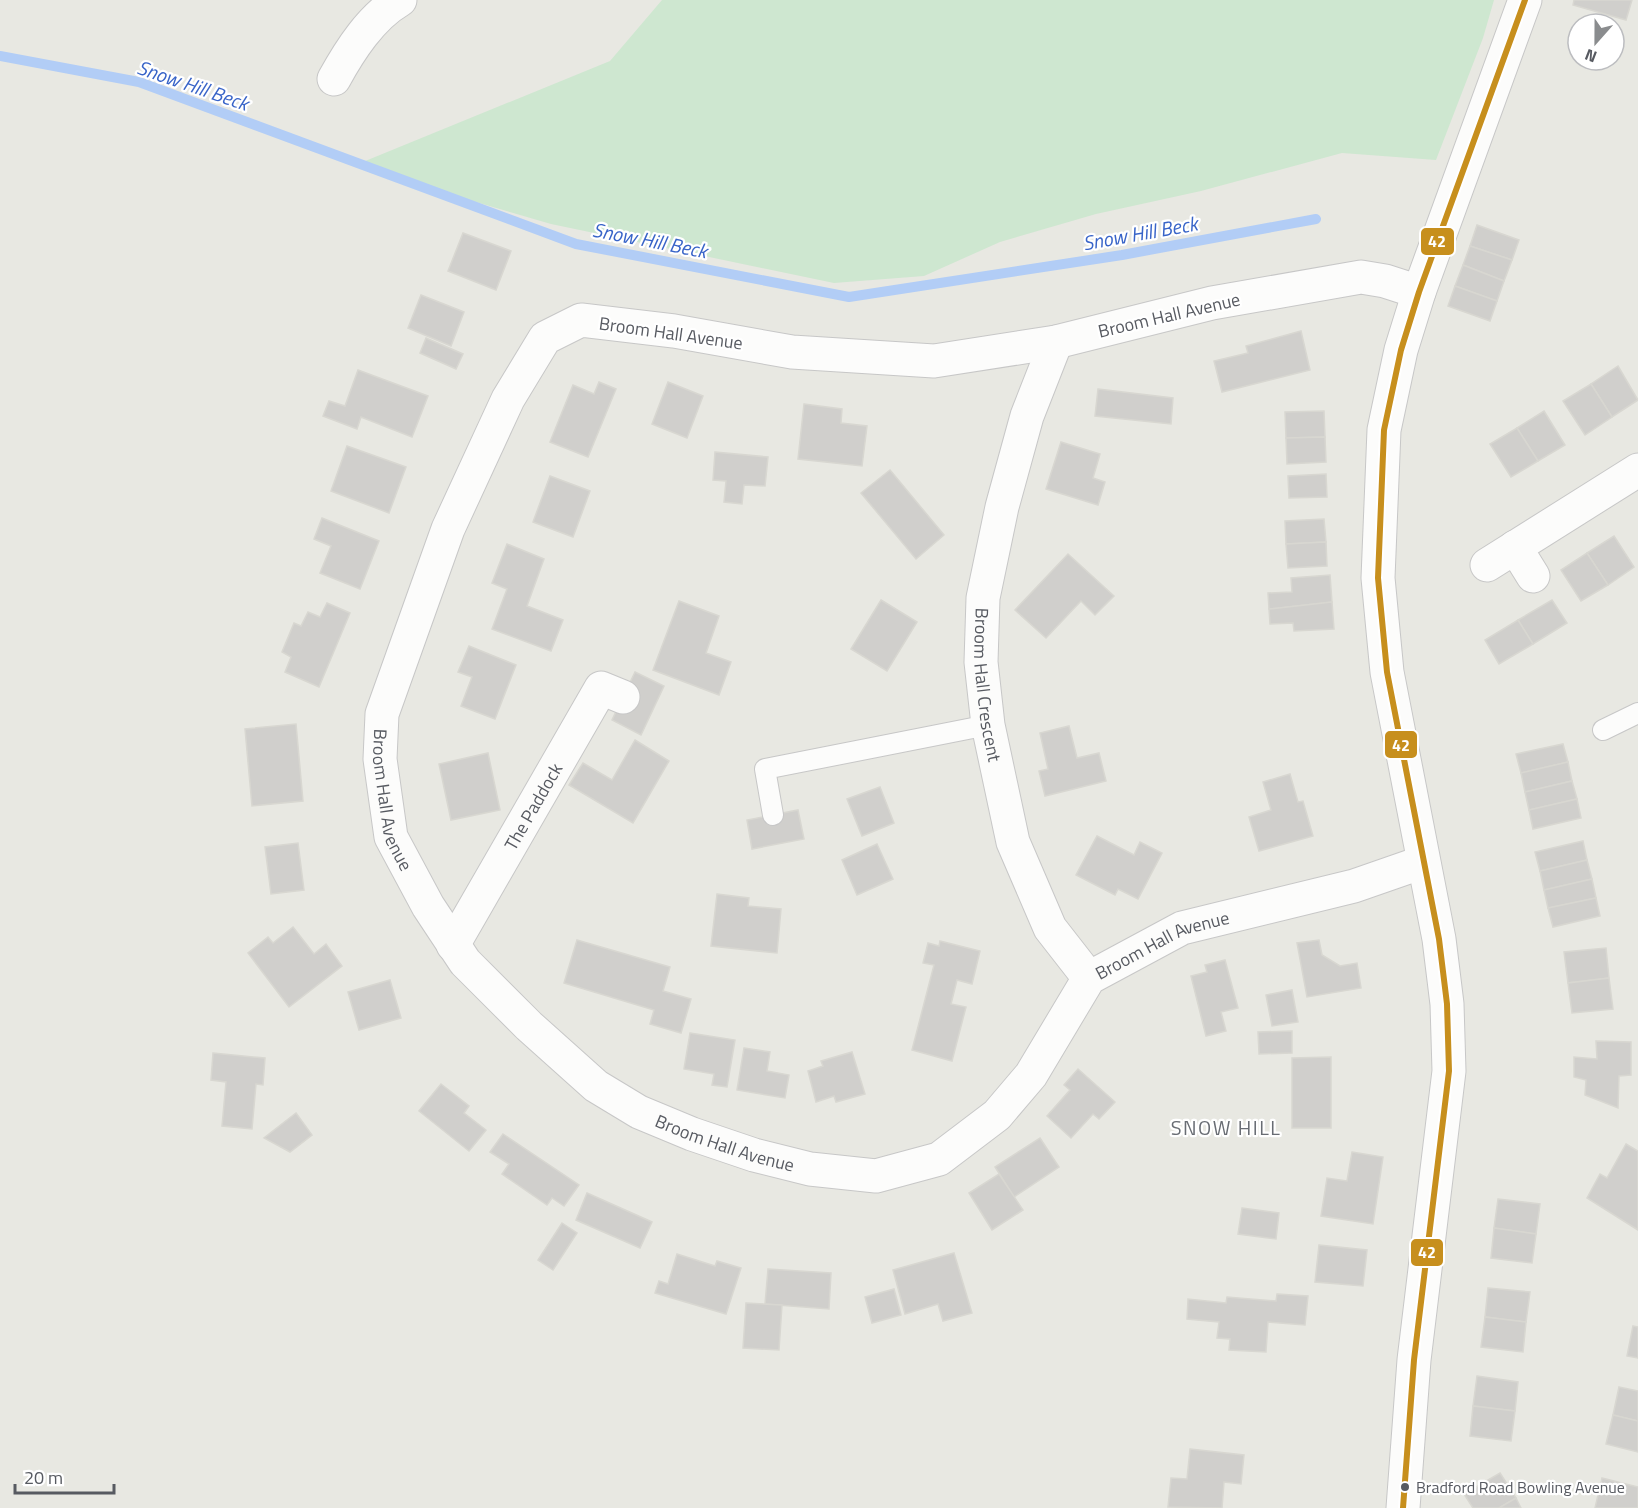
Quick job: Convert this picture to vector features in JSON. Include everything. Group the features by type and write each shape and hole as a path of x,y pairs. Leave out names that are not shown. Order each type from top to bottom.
{"street":[{"path":"1403,1508 1414,1359 1449,1071 1447,1004 1439,939 1387,672 1378,578 1384,430 1401,351 1419,292 1525,0"},
{"path":"334,79 351,48 388,2"},
{"name":"Broom Hall Avenue","path":"1419,292 1385,281 1361,277 1212,303 1056,342 934,361 792,352 674,331 581,320 545,338 508,399 448,529 382,714 381,759 391,837 428,906 453,945 481,978 587,1079 639,1112 692,1134 754,1155 810,1169 876,1176 939,1159 997,1115 1030,1075 1089,978 1182,928 1354,886 1423,862"},
{"name":"Broom Hall Crescent","path":"1056,342 1027,416 1002,507 983,598 981,662 988,725 1012,842 1050,928 1089,978"},
{"path":"1487,565 1638,470"},
{"path":"1515,547 1533,576"},
{"name":"The Paddock","path":"453,945 601,688 623,697"}],"lane":[{"path":"1603,730 1637,719"},
{"path":"773,815 765,769 988,725"}],"green space":[{"path":"662,0 1494,0 1483,38 1436,160 1342,153 1201,191 1096,214 1000,242 924,276 834,283 551,224 353,166 610,61"}],"building":[{"path":"1574,0 1632,0 1626,20 1626,12 1598,12 1573,5"},
{"path":"1477,225 1519,240 1512,260 1470,246"},
{"path":"463,233 511,251 496,290 448,271"},
{"path":"1470,246 1512,260 1504,281 1463,265"},
{"path":"1463,265 1504,281 1497,301 1455,286"},
{"path":"1455,286 1497,301 1490,321 1448,306"},
{"path":"421,295 464,312 451,346 408,328"},
{"path":"1301,331 1310,370 1222,392 1214,361 1248,353 1246,346"},
{"path":"426,338 463,354 456,369 420,353"},
{"path":"1618,366 1638,400 1612,417 1591,384"},
{"path":"358,370 428,396 412,437 361,417 357,429 323,416 329,401 345,406"},
{"path":"599,382 616,389 588,457 550,442 573,385 594,394"},
{"path":"668,382 703,396 687,438 652,424"},
{"path":"1591,384 1612,417 1585,435 1563,401"},
{"path":"1098,389 1173,398 1171,424 1095,416"},
{"path":"804,404 842,409 841,423 867,426 862,466 798,459"},
{"path":"1324,411 1325,437 1286,438 1285,412"},
{"path":"1544,411 1565,445 1538,461 1517,428"},
{"path":"1517,428 1538,461 1511,477 1490,444"},
{"path":"1325,437 1326,462 1287,464 1286,438"},
{"path":"1061,442 1100,454 1093,478 1105,482 1098,505 1046,489"},
{"path":"347,446 406,467 389,513 331,491"},
{"path":"715,452 768,457 765,486 744,485 742,504 724,502 726,481 713,480"},
{"path":"890,470 944,535 916,559 861,493"},
{"path":"1326,474 1327,497 1289,498 1288,476"},
{"path":"550,476 590,491 573,537 533,522"},
{"path":"322,518 379,541 360,589 320,573 331,546 314,539"},
{"path":"1324,519 1326,542 1286,544 1285,521"},
{"path":"1614,536 1634,567 1608,585 1587,553"},
{"path":"1326,542 1327,566 1288,568 1286,544"},
{"path":"507,544 544,559 527,606 563,620 551,651 492,629 507,589 492,583"},
{"path":"1587,553 1608,585 1581,601 1561,570"},
{"path":"1068,554 1114,596 1095,615 1081,601 1046,638 1015,610"},
{"path":"1330,575 1332,602 1269,609 1268,593 1292,592 1291,578"},
{"path":"881,600 917,622 887,671 851,649"},
{"path":"1552,600 1567,623 1533,644 1518,620"},
{"path":"679,601 719,616 706,653 731,662 719,695 653,670"},
{"path":"1332,602 1334,629 1294,631 1293,623 1270,624 1269,609"},
{"path":"327,603 350,613 319,687 285,672 291,657 282,652 294,623 301,626 308,612 320,617"},
{"path":"1518,620 1533,644 1499,664 1485,640"},
{"path":"469,646 516,665 495,719 461,706 472,677 458,672"},
{"path":"635,672 664,686 641,735 612,720"},
{"path":"296,724 303,801 252,806 245,729"},
{"path":"1069,726 1077,758 1099,753 1106,781 1045,796 1039,771 1048,769 1040,733"},
{"path":"635,740 669,761 633,823 569,785 583,763 612,780"},
{"path":"1563,744 1568,762 1521,773 1516,754"},
{"path":"488,753 500,810 451,820 439,764"},
{"path":"1568,762 1572,781 1525,792 1521,773"},
{"path":"1290,774 1298,802 1303,801 1313,836 1259,851 1249,817 1271,810 1263,782"},
{"path":"1572,781 1577,799 1529,810 1525,792"},
{"path":"880,787 894,823 862,836 847,799"},
{"path":"1577,799 1581,818 1533,829 1529,810"},
{"path":"798,810 804,839 752,849 747,820"},
{"path":"1097,836 1134,855 1140,842 1162,853 1138,899 1118,889 1115,895 1076,875"},
{"path":"1583,841 1587,860 1540,871 1535,852"},
{"path":"298,843 304,890 271,894 265,847"},
{"path":"877,844 893,879 857,895 842,860"},
{"path":"1587,860 1592,879 1544,890 1540,871"},
{"path":"1592,879 1596,898 1548,908 1544,890"},
{"path":"717,894 749,898 748,906 781,909 777,953 711,946"},
{"path":"1596,898 1600,916 1553,927 1548,908"},
{"path":"293,927 314,954 326,944 342,966 289,1007 248,953 268,937 273,943"},
{"path":"577,940 670,967 663,991 691,999 681,1033 650,1024 654,1010 564,983"},
{"path":"1319,940 1322,955 1340,966 1357,963 1361,988 1307,997 1297,943"},
{"path":"940,941 980,951 972,984 957,980 951,1004 966,1007 952,1061 912,1050 934,965 923,963 928,943 939,946"},
{"path":"1606,948 1609,978 1568,983 1564,952"},
{"path":"1225,960 1238,1008 1221,1012 1226,1031 1206,1036 1191,976 1207,972 1205,965"},
{"path":"1609,978 1613,1009 1572,1013 1568,983"},
{"path":"390,980 401,1018 359,1030 348,992"},
{"path":"1292,990 1298,1022 1272,1026 1266,995"},
{"path":"1292,1031 1292,1053 1259,1054 1258,1032"},
{"path":"690,1033 735,1040 727,1087 712,1085 714,1074 684,1069"},
{"path":"1596,1041 1631,1042 1631,1075 1619,1076 1618,1108 1585,1095 1586,1080 1574,1077 1574,1057 1597,1059"},
{"path":"744,1048 770,1052 767,1071 789,1075 785,1098 737,1090"},
{"path":"852,1052 865,1094 836,1102 834,1096 816,1102 808,1071 823,1066 821,1061"},
{"path":"213,1053 265,1058 263,1085 256,1084 252,1129 222,1126 226,1082 211,1080"},
{"path":"1331,1057 1331,1128 1292,1128 1292,1058"},
{"path":"1078,1069 1115,1102 1099,1119 1093,1114 1071,1138 1047,1116 1070,1090 1064,1085"},
{"path":"441,1084 469,1106 464,1113 486,1130 469,1151 419,1111"},
{"path":"296,1113 312,1135 290,1152 264,1138"},
{"path":"503,1134 579,1185 564,1206 552,1198 547,1205 502,1174 509,1164 490,1152"},
{"path":"1040,1138 1059,1167 1014,1197 995,1167"},
{"path":"1626,1144 1638,1151 1638,1230 1587,1198 1600,1174 1607,1178"},
{"path":"1352,1152 1383,1157 1373,1224 1321,1216 1327,1178 1347,1181"},
{"path":"999,1174 1023,1210 992,1230 969,1193"},
{"path":"587,1193 652,1222 640,1248 576,1220"},
{"path":"1498,1199 1540,1204 1536,1234 1494,1228"},
{"path":"1242,1208 1279,1213 1276,1239 1238,1234"},
{"path":"562,1223 577,1233 553,1270 538,1260"},
{"path":"1494,1228 1536,1234 1532,1263 1491,1258"},
{"path":"1319,1245 1367,1250 1363,1286 1315,1282"},
{"path":"954,1253 972,1313 943,1321 938,1304 905,1314 893,1270"},
{"path":"677,1254 715,1266 717,1261 741,1268 726,1314 655,1293 659,1281 668,1284"},
{"path":"768,1269 831,1273 829,1309 765,1304"},
{"path":"1488,1288 1530,1292 1526,1322 1485,1317"},
{"path":"894,1289 901,1315 872,1323 865,1297"},
{"path":"1277,1294 1308,1296 1305,1325 1268,1322 1266,1352 1229,1350 1230,1339 1217,1338 1219,1322 1187,1319 1188,1299 1226,1303 1227,1297 1276,1301"},
{"path":"746,1303 782,1305 779,1350 743,1348"},
{"path":"1485,1317 1526,1322 1523,1352 1481,1347"},
{"path":"1633,1326 1638,1327 1638,1358 1627,1356"},
{"path":"1477,1376 1518,1382 1515,1411 1473,1406"},
{"path":"1619,1387 1638,1391 1638,1421 1613,1415"},
{"path":"1473,1406 1515,1411 1511,1441 1470,1436"},
{"path":"1613,1415 1638,1421 1638,1452 1606,1444"},
{"path":"1190,1449 1244,1455 1241,1484 1224,1482 1222,1508 1168,1507 1171,1478 1187,1479"},
{"path":"1500,1473 1516,1498 1499,1508 1473,1508 1464,1494"},
{"path":"1602,1478 1638,1487 1638,1508 1595,1508"},
{"path":"1516,1498 1521,1508 1499,1508"}],"waterway":[{"name":"Snow Hill Beck","path":"0,56 139,82 576,244 849,297 1122,255 1316,219"}],"transit line":[{"name":"42","path":"1403,1508 1414,1360 1449,1071 1447,1004 1439,939 1387,672 1378,578 1384,430 1401,350 1419,292 1525,0"}],"place":[{"name":"Bradford Road Bowling Avenue","path":"1405,1487"}],"district":[{"name":"SNOW HILL","path":"1226,1127"}]}
